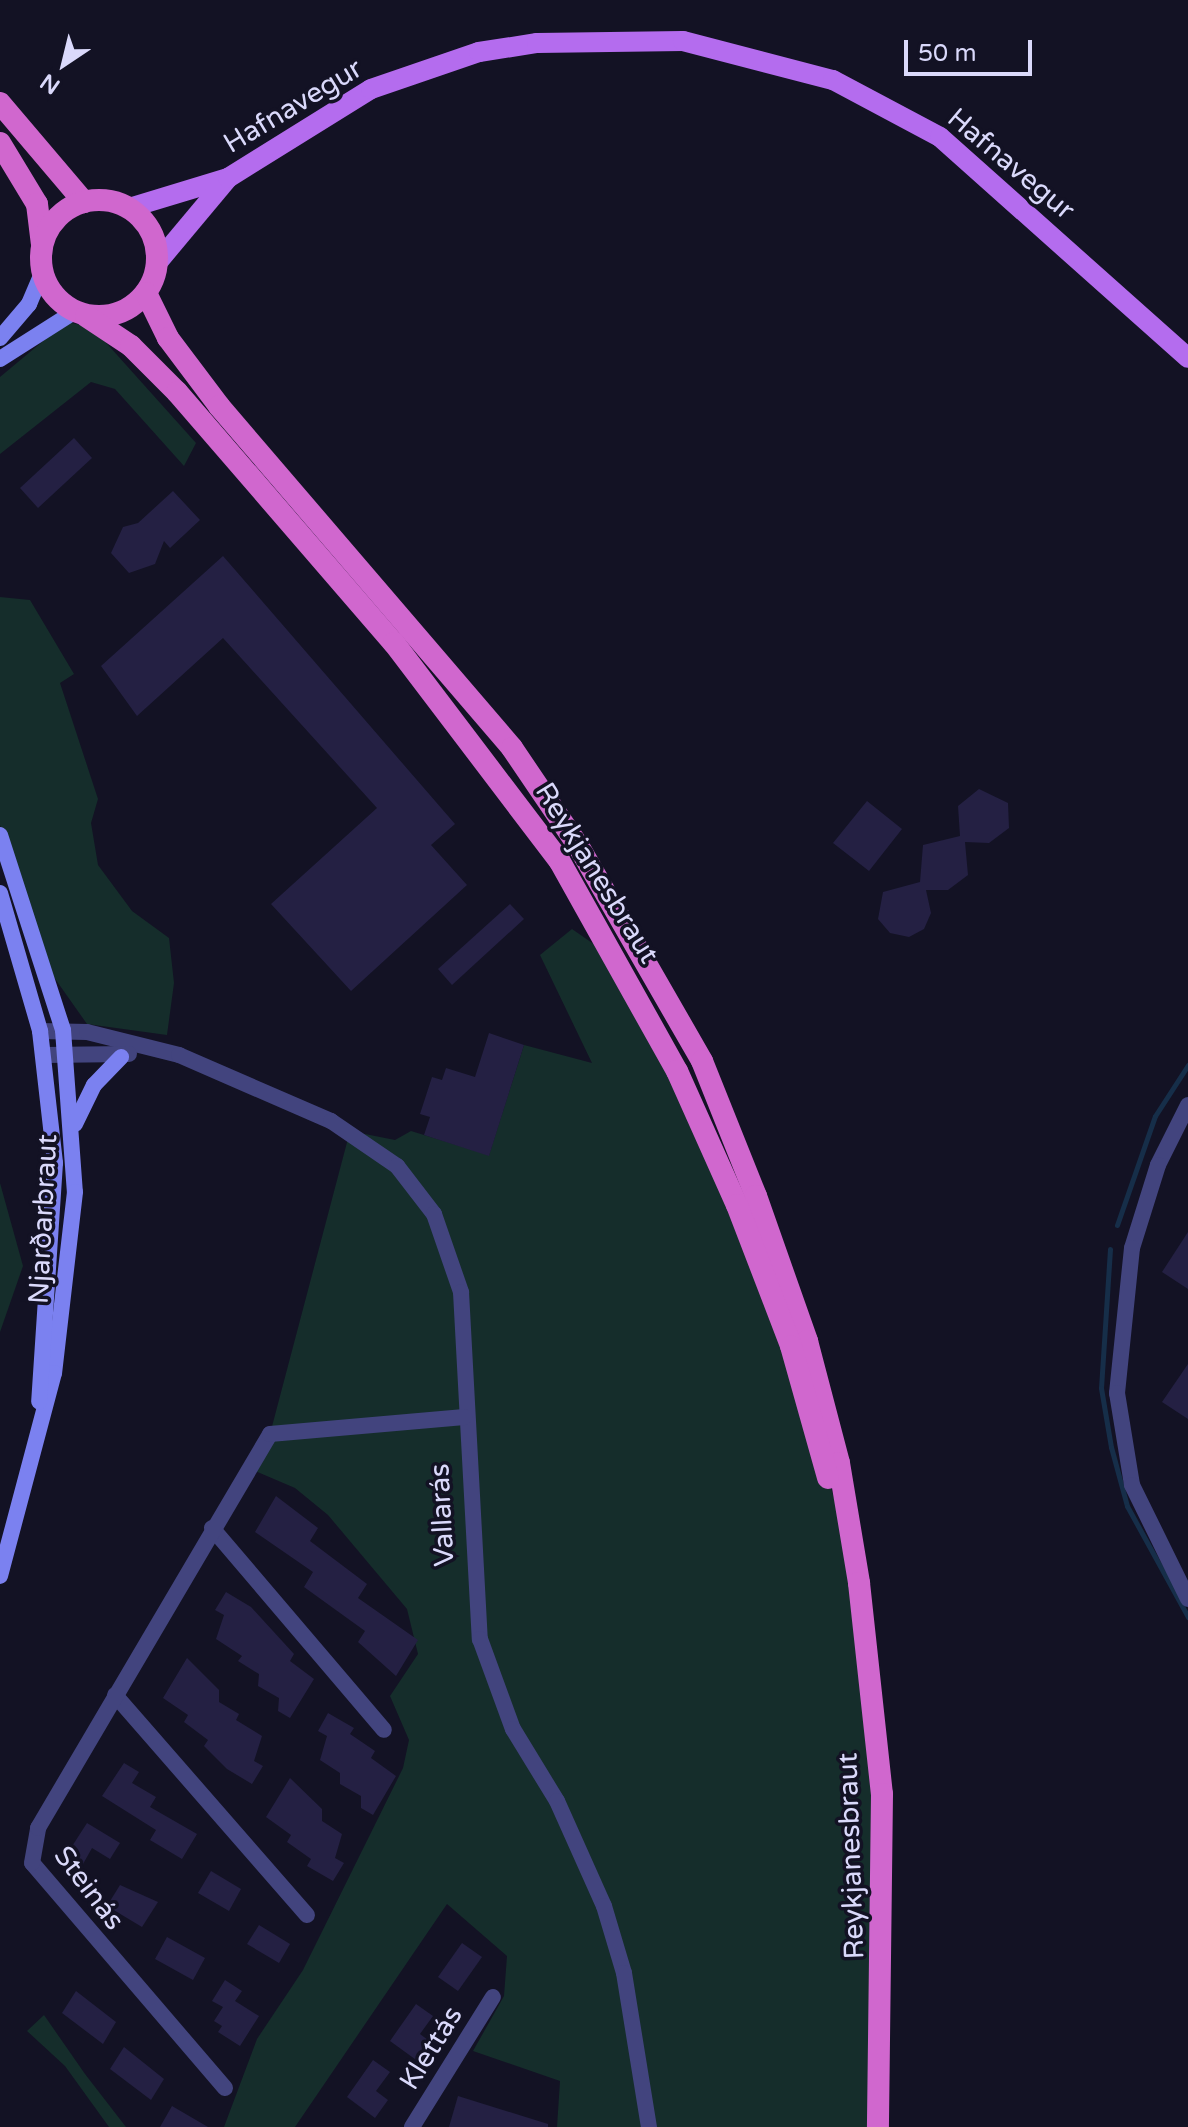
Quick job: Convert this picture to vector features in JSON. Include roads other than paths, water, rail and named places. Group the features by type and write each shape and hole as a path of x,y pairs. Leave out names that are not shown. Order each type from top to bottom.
{"highway":[{"path":"0,103 84,202"},
{"path":"0,143 37,204 42,273 80,314 120,313 146,293 157,263 151,231 129,208 84,202 58,217 42,243"},
{"name":"Reykjanesbraut","path":"146,293 168,338 219,406 512,748 579,847 694,1047 807,1341 839,1463 859,1583 882,1794 878,2127"},
{"name":"Reykjanesbraut","path":"80,314 131,346 177,392 394,643 559,860 670,1058 737,1205 791,1346 859,1583"}],"main road":[{"name":"Hafnavegur","path":"129,208 228,178 371,89 479,52 615,37 716,46 833,80 940,137 1188,358"},
{"name":"Hafnavegur","path":"157,263 228,178"},
{"path":"0,338 29,304 42,273"},
{"path":"0,359 80,314"},
{"name":"Njarðarbraut","path":"0,835 63,1030 75,1125 63,1316 0,1576"},
{"name":"Njarðarbraut","path":"0,893 40,1031 44,1055 54,1234 37,1423"},
{"path":"75,1125 94,1085 121,1057"}],"street":[{"name":"Vallarás","path":"40,1031 63,1030 179,1055 350,1131 412,1182 443,1230 459,1277 464,1417 480,1639 513,1729 557,1801 604,1906 624,1973 649,2127"},
{"path":"44,1055 67,1053 121,1057 144,1049"},
{"path":"1188,1105 1158,1165 1132,1248 1117,1393 1136,1499 1188,1599"},
{"name":"Steinás","path":"225,2088 32,1863 38,1828 270,1434 464,1417"},
{"path":"212,1528 384,1730"},
{"path":"115,1695 307,1915"},
{"name":"Klettás","path":"412,2127 493,1997"}],"waterway":[{"path":"1117,1225 1155,1116 1188,1065"},
{"path":"1110,1249 1101,1388 1111,1447 1127,1506 1188,1617"}]}
